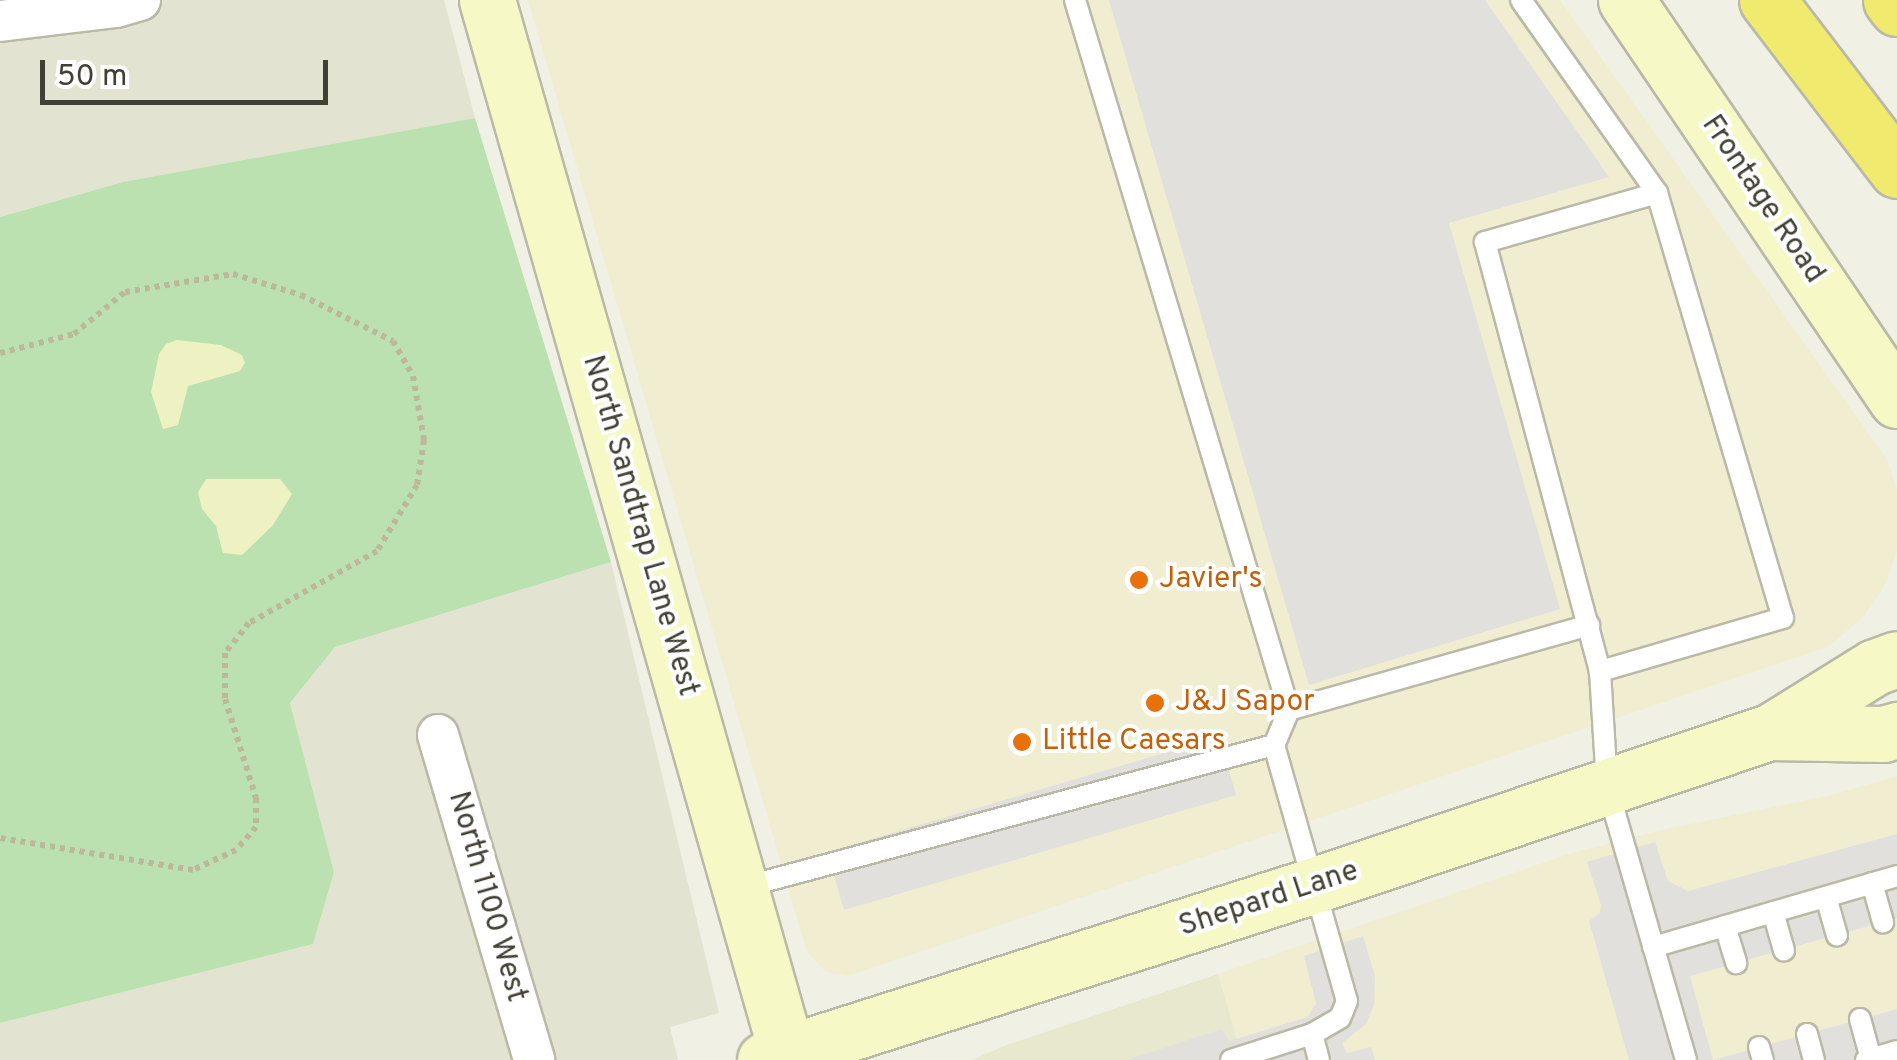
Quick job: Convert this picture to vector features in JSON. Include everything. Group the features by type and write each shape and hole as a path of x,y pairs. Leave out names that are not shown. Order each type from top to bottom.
{"highway":[{"path":"1767,0 1897,170"},
{"path":"1891,0 1897,8"}],"street":[{"path":"0,21 116,7 140,0"},
{"name":"North Sandtrap Lane West","path":"487,0 744,887 782,1058"},
{"path":"1637,17 1897,436"},
{"name":"Frontage Road","path":"1637,17 1897,400"},
{"name":"Shepard Lane","path":"782,1058 1770,732 1890,652"},
{"name":"Shepard Lane","path":"1770,732 1884,734 1897,730"},
{"name":"North 1100 West","path":"438,735 534,1060"},
{"path":"912,1060 958,1000"}],"lane":[{"path":"1076,0 1289,710 1274,745 1347,1000 1340,1018 1312,1034 1231,1060"},
{"path":"1521,0 1657,193 1783,618 1600,671"},
{"path":"1657,193 1485,242 1600,671 1607,786 1686,1060"},
{"path":"1289,710 1589,625"},
{"path":"744,887 1274,745"},
{"path":"1654,946 1897,876"},
{"path":"1872,883 1883,922"},
{"path":"1826,896 1836,935"},
{"path":"1772,912 1784,950"},
{"path":"1725,926 1736,963"},
{"path":"1860,1019 1868,1059 1897,1051"},
{"path":"1312,1034 1320,1060"},
{"path":"1806,1034 1814,1060"}],"path":[{"path":"0,354 74,334 125,292 233,274 301,295 393,341 413,376 424,440 418,485 377,550 249,622 225,653 225,699 256,798 256,828 236,850 193,870 0,838"}],"shaded area":[{"path":"0,0 444,0 475,118 123,182 0,217"},
{"path":"528,0 1560,0 1888,461 1897,491 1897,549 1887,582 1864,616 1828,647 847,976 826,972 807,952"},
{"path":"1109,0 1485,0 1609,177 1449,223 1560,609 1309,685"},
{"path":"475,118 611,562 335,647 290,703 334,872 313,944 0,1023 0,217 123,182"},
{"path":"611,562 719,1013 670,1027 678,1060 0,1060 0,1023 313,944 334,872 290,703 335,647"},
{"path":"1219,737 1236,795 844,910 827,852"},
{"path":"1897,776 1897,1060 1243,1060 1218,974 1569,854 1662,830 1832,795"},
{"path":"1897,834 1897,918 1690,976 1713,1060 1629,1060 1589,921 1600,913 1601,905 1587,862 1655,842 1668,881 1688,891"},
{"path":"1363,936 1375,976 1374,1005 1366,1024 1342,1043 1347,1053 1371,1047 1375,1060 1127,1060 1222,1029 1229,1041 1308,1017 1316,1003 1304,956"},
{"path":"1218,974 1243,1060 972,1060 1004,1046"},
{"path":"1897,1009 1897,1060 1713,1060"}],"sand":[{"path":"177,340 221,345 242,355 245,363 240,371 188,386 178,425 163,429 151,392 159,354 166,344"},
{"path":"206,479 280,479 292,494 273,525 242,555 223,553 216,526 202,509 198,492"}],"place":[{"name":"Javier's","path":"1139,580"},
{"name":"J&J Sapor","path":"1155,703"},
{"name":"Little Caesars","path":"1022,742"}]}
